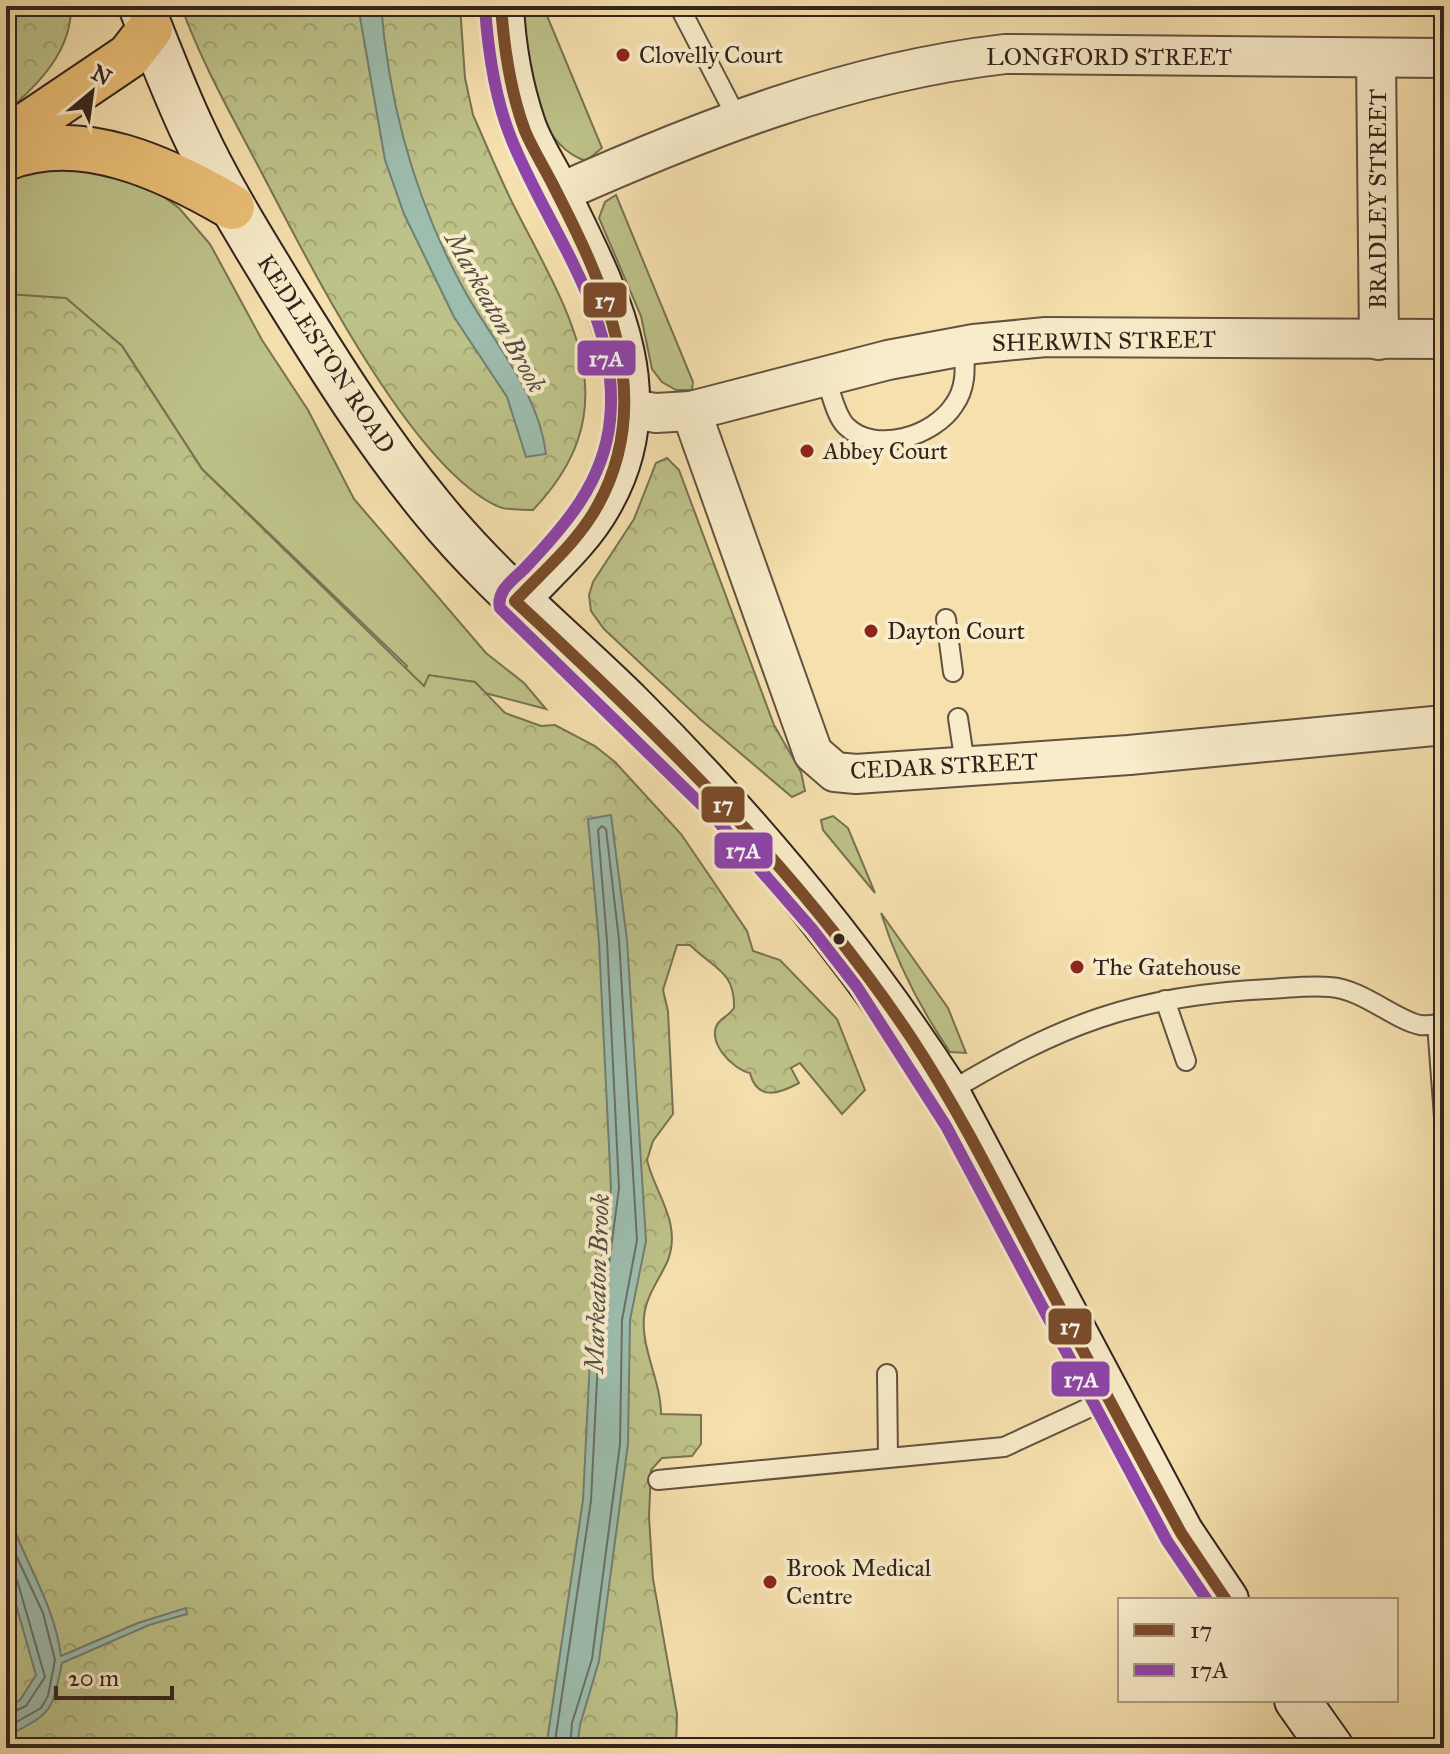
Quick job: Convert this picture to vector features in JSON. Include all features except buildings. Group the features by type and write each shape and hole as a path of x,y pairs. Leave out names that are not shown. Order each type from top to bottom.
{"highway":[{"path":"6,139 129,56 146,18"},
{"path":"6,158 41,149 94,151 180,176 232,207"}],"street":[{"path":"501,6 504,48 524,127 606,299 623,350 629,409 621,460 598,507 515,601"},
{"name":"KEDLESTON ROAD","path":"146,18 193,131 232,207 358,413 434,510 515,601 628,703 708,785 791,879 868,975 947,1093 1181,1533 1225,1598"},
{"name":"LONGFORD STREET","path":"557,194 737,118 933,63 1005,54 1444,58"},
{"name":"BRADLEY STREET","path":"1376,58 1379,340"},
{"name":"SHERWIN STREET","path":"629,409 656,413 691,411 825,376 964,346 1046,337 1444,339"},
{"name":"CEDAR STREET","path":"691,411 813,753 835,772 856,774 965,764 1129,755 1444,725"},
{"path":"1298,1702 1331,1748"}],"lane":[{"path":"679,6 737,118"},
{"path":"825,376 843,424 858,436 876,440 903,438 942,420 955,405 965,375 964,346"},
{"path":"946,619 953,672"},
{"path":"958,718 965,764"},
{"path":"947,1093 1027,1046 1080,1023 1136,1005 1234,991 1332,986 1377,1002 1419,1025 1440,1023 1444,1117"},
{"path":"1165,1000 1186,1061"},
{"path":"887,1374 888,1457"},
{"path":"658,1480 1004,1447 1108,1399"}],"green space":[{"path":"6,6 71,6 66,38 51,66 6,112"},
{"path":"181,6 460,6 465,78 473,115 555,287 582,361 585,397 580,434 563,472 533,510 501,508 464,484 431,450 398,408 309,262 221,95"},
{"path":"523,6 543,6 602,148 586,161 568,151 553,136 542,117 529,72"},
{"path":"35,164 102,169 156,191 179,208 210,244 262,340 308,410 354,499 486,653 524,683 546,709 485,693 475,682 429,676 423,695 6,1443 6,1100 407,666 202,469 122,346 66,299 6,294 6,172"},
{"path":"616,195 693,382 692,390 676,390 662,382 652,369 641,316 599,218 605,202"},
{"path":"6,294 66,298 122,346 202,469 424,686 429,675 475,682 505,713 541,726 555,725 595,746 615,762 681,834 747,931 753,951 780,960 837,1019 865,1090 842,1114 800,1063 791,1068 799,1083 777,1092 763,1091 753,1082 750,1073 736,1066 722,1053 715,1037 719,1022 734,1008 727,978 690,945 677,945 663,990 668,1011 673,1114 653,1141 647,1160 670,1221 671,1246 668,1260 647,1301 644,1317 661,1414 701,1415 701,1444 692,1456 662,1458 651,1470 649,1517 653,1579 677,1714 676,1748 6,1748"},
{"path":"667,458 679,470 774,725 801,772 805,791 792,797 700,719 604,629 591,611 589,595 593,582 634,519 656,463"},
{"path":"833,816 848,828 875,893 823,830 821,820"},
{"path":"881,913 948,1008 966,1053 950,1052 929,1019 902,968"}],"water":[{"path":"358,6 381,6 390,79 418,185 445,253 462,286 534,408 546,454 526,457 507,397 454,317 404,214 385,160"},
{"path":"611,815 627,940 646,1241 630,1320 628,1444 599,1661 580,1725 577,1748 546,1748 583,1500 591,1339 611,1188 599,942 588,819"},
{"path":"6,1507 52,1617 61,1656 138,1623 186,1608 187,1614 149,1625 62,1663 52,1703 47,1710 6,1737 6,1709 20,1700 36,1675 6,1570"}],"transit line":[{"name":"17","path":"501,6 508,69 520,116 590,262 617,342 624,382 623,423 615,464 598,505 571,543 515,601 623,703 727,808 824,920 869,978 948,1097 1181,1533 1225,1598"},
{"name":"17A","path":"485,7 493,73 505,122 593,309 604,345 610,382 610,420 606,442 591,483 554,536 506,586 499,602 500,608 716,819 812,929 857,987 946,1126 1167,1541 1206,1598"}],"place":[{"name":"Clovelly Court","path":"623,55"},
{"name":"Abbey Court","path":"807,451"},
{"name":"Dayton Court","path":"871,631"},
{"name":"The Gatehouse","path":"1077,967"},
{"name":"Brook Medical Centre","path":"770,1582"}],"water label":[{"name":"Markeaton Brook","path":"496,312"},
{"name":"Markeaton Brook","path":"597,1283"}]}
